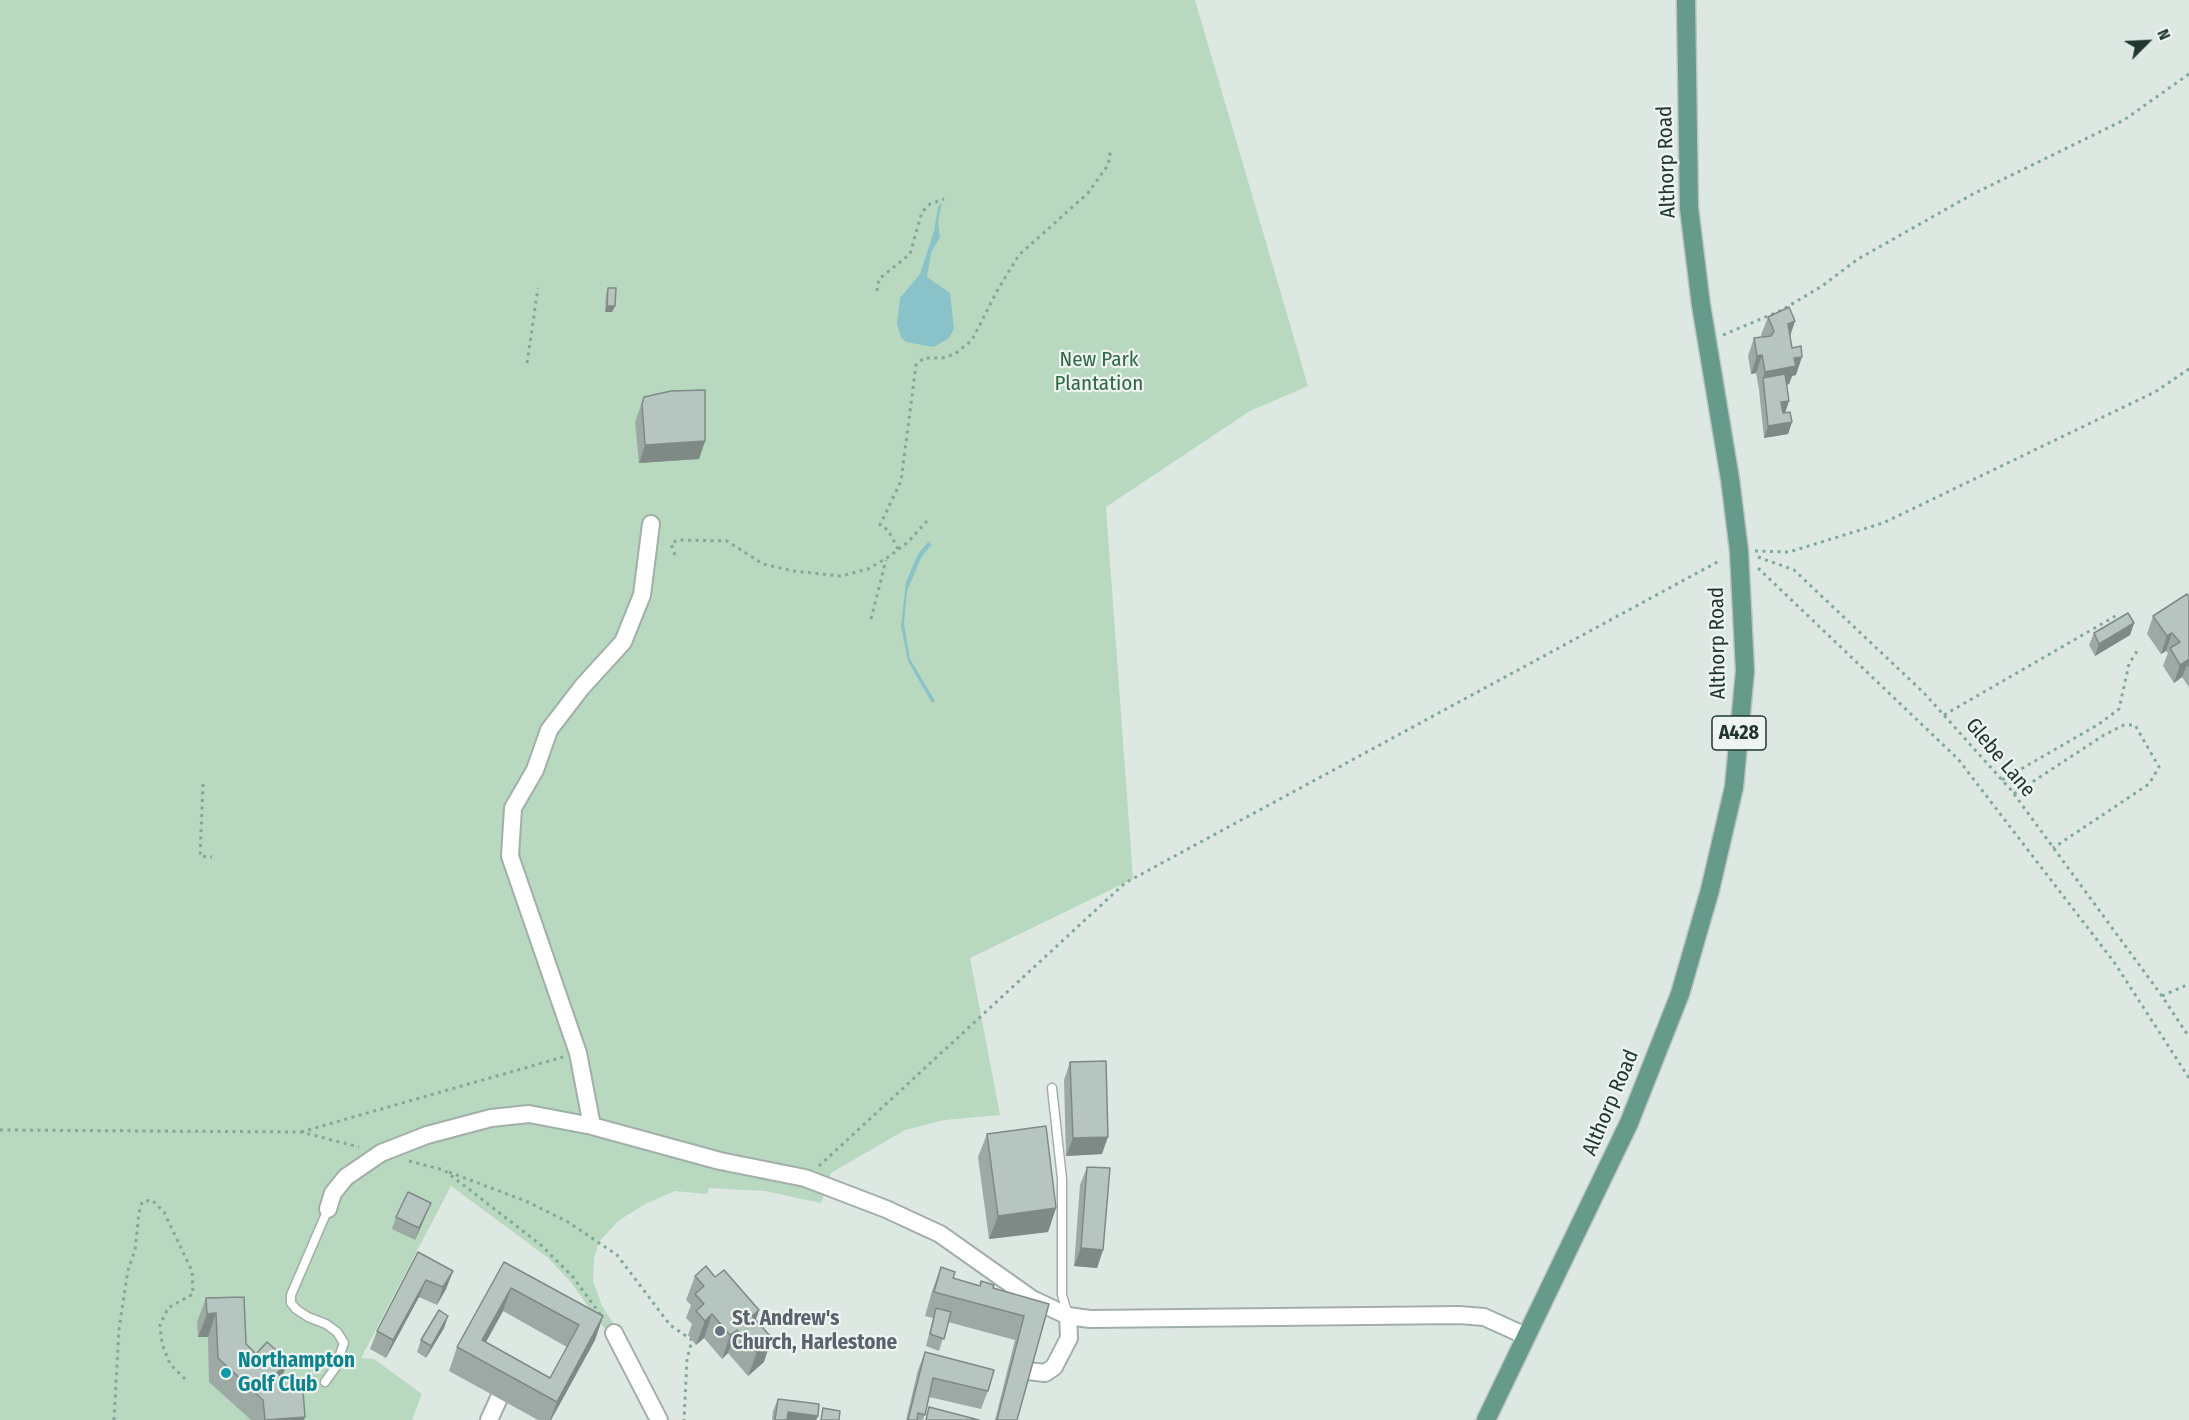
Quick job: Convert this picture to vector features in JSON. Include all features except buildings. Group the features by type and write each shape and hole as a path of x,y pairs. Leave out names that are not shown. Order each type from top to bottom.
{"main road":[{"name":"Althorp Road","path":"1485,1420 1629,1123 1680,994 1710,890 1734,787 1745,671 1739,551 1689,208 1686,0"}],"street":[{"path":"592,1126 578,1053 510,856 513,808 535,770 549,730 582,687 622,642 642,595 651,524"},
{"path":"328,1209 333,1193 346,1177 381,1153 428,1136 491,1118 529,1114 592,1126 720,1161 805,1178 886,1209 940,1234 1032,1299 1068,1316 1090,1319 1459,1315 1484,1317 1526,1336"},
{"path":"1028,1371 1045,1374 1054,1367 1069,1338 1068,1316"},
{"path":"614,1333 659,1420"},
{"path":"489,1420 499,1398"}],"lane":[{"path":"1052,1088 1062,1179 1062,1295 1068,1316"},
{"path":"326,1382 335,1368 344,1343 337,1332 326,1324 296,1309 291,1303 291,1295 328,1209"}],"path":[{"path":"1707,342 1782,310 1822,286 1858,259 1964,199 2124,120 2189,74"},
{"path":"898,549 888,530 880,525 901,481 916,365 924,358 955,354 972,340 997,291 1019,255 1088,193 1108,165 1111,148"},
{"path":"877,291 879,279 910,254 922,212 930,204 945,199"},
{"path":"527,363 538,288"},
{"path":"805,1178 1125,883 1739,551 1789,552 1883,523 2155,392 2189,369"},
{"path":"675,555 671,544 677,540 727,541 763,564 793,571 841,576 868,569 886,558 927,521"},
{"path":"1739,551 1958,759 2114,962 2189,1078"},
{"name":"Glebe Lane","path":"1739,551 1794,570 1924,693 2014,794 2162,996 2189,1037"},
{"path":"871,619 886,558"},
{"path":"1944,715 2119,614"},
{"path":"2002,780 2100,724 2119,709 2129,663 2139,648"},
{"path":"2014,794 2034,778 2104,735 2124,725 2135,725 2159,767 2149,784 2053,848"},
{"path":"203,784 200,856 213,857"},
{"path":"2162,996 2189,984"},
{"path":"301,1132 578,1053"},
{"path":"444,1170 528,1202 568,1222 617,1256 670,1325 692,1340 687,1359 684,1420"},
{"path":"114,1420 119,1329 129,1270 135,1250 139,1213 142,1202 146,1201 152,1200 164,1212 192,1271 193,1294 168,1308 160,1325 162,1344 170,1364 186,1380"}],"green space":[{"name":"Northampton Golf Club","path":"0,0 1195,0 1308,386 1250,411 1106,507 1133,879 970,958 1000,1115 944,1120 905,1130 831,1173 821,1203 765,1191 709,1188 707,1194 675,1191 647,1203 618,1221 599,1242 594,1258 593,1281 602,1306 617,1329 609,1335 570,1281 547,1257 451,1186 361,1358 374,1359 422,1394 412,1420 0,1420"}],"water":[{"path":"942,203 938,221 940,237 931,253 927,277 950,293 954,329 949,338 934,347 906,342 901,337 897,324 900,298 920,274 934,231 938,207"},
{"path":"929,541 931,545 921,558 907,591 904,624 910,659 935,701 932,703 908,661 901,626 906,582 918,554"}],"place":[{"name":"St. Andrew's Church, Harlestone","path":"720,1331"},
{"name":"Northampton Golf Club","path":"226,1373"}],"park label":[{"name":"New Park Plantation","path":"1099,372"}]}
